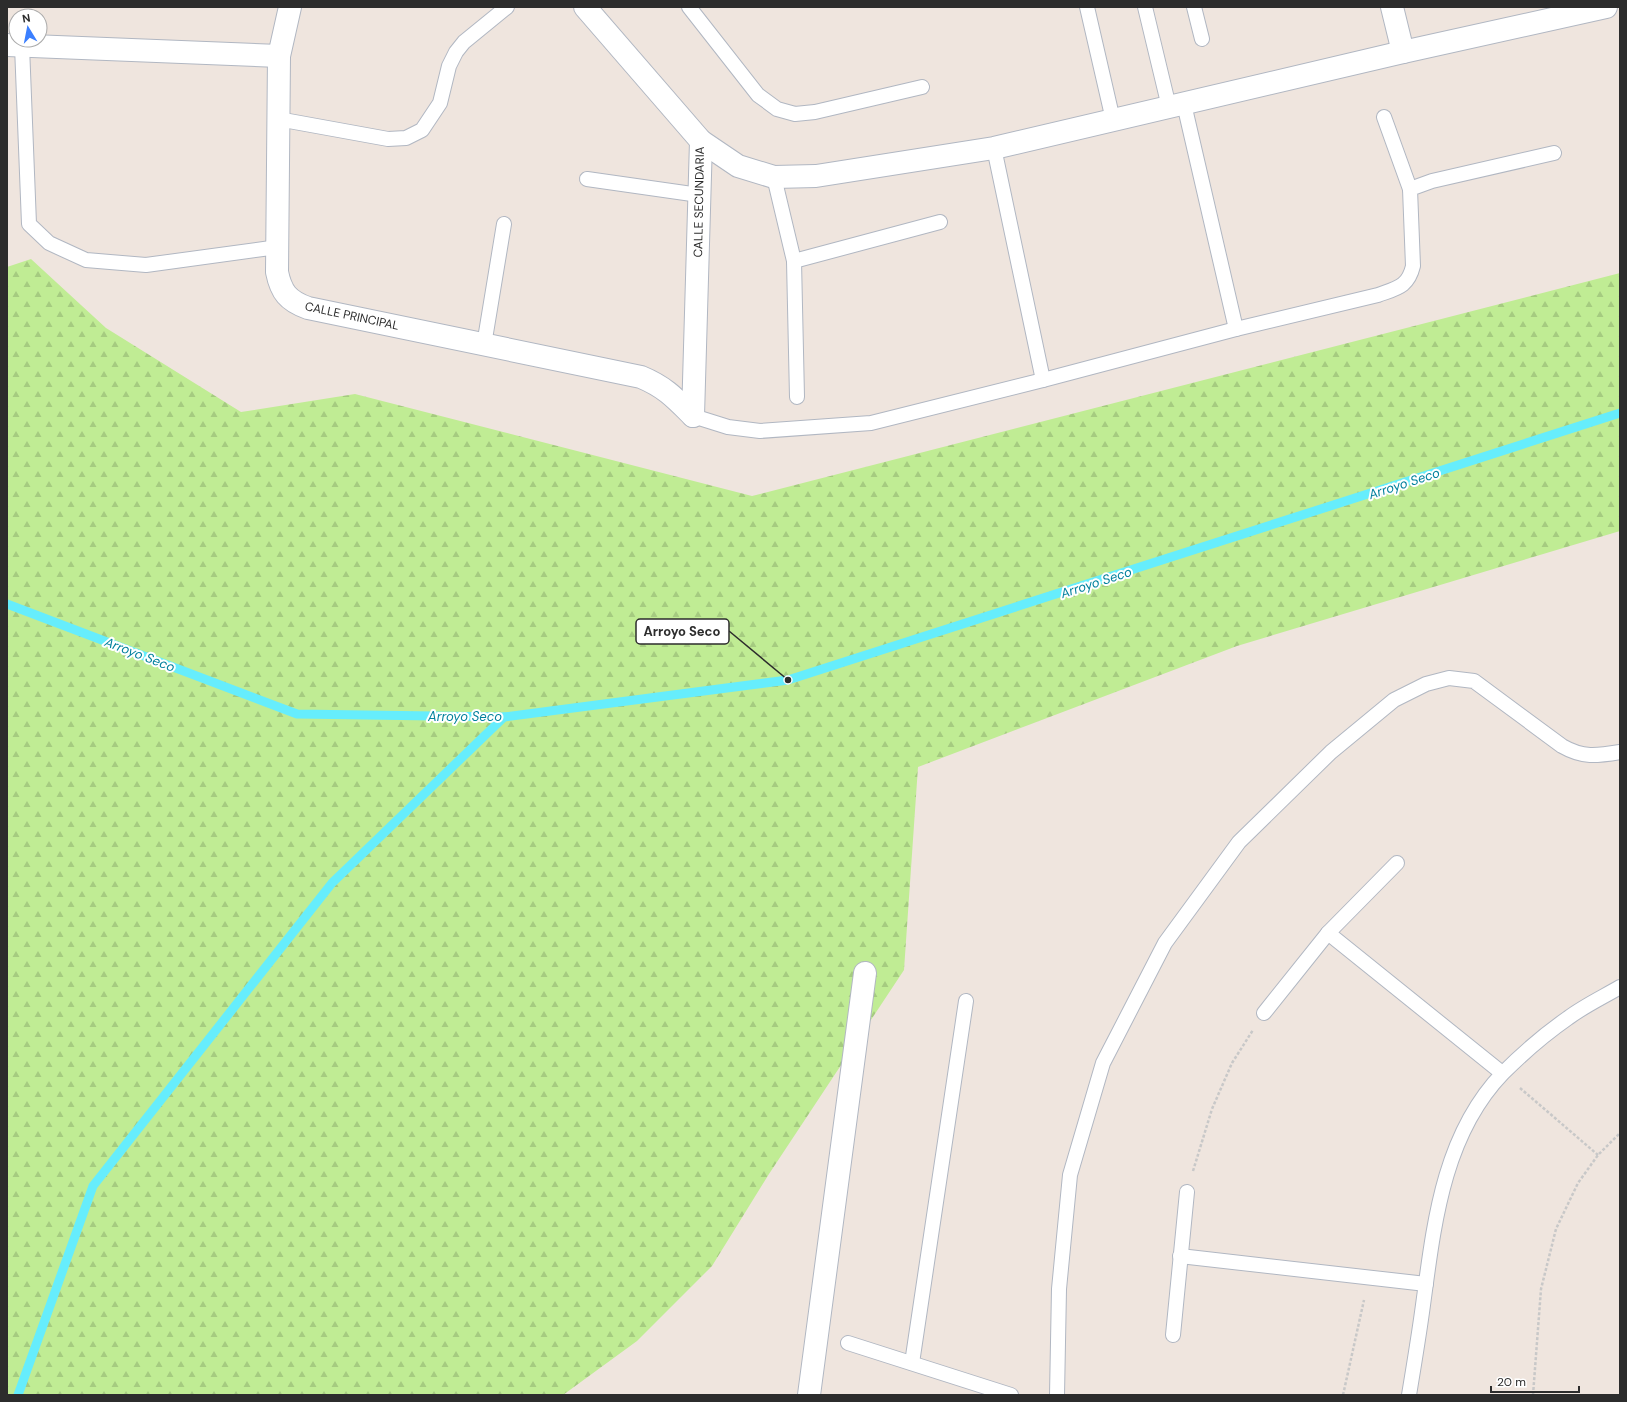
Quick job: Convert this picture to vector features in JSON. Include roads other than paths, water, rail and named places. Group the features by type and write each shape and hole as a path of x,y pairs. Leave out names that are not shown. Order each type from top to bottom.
{"street":[{"name":"CALLE PRINCIPAL","path":"290,7 279,56 278,119 277,272 280,284 286,295 296,303 308,308 641,377 671,393 693,416"},
{"path":"1392,7 1403,52"},
{"path":"701,141 738,166 774,177 816,176 994,148 1403,52 1606,7"},
{"name":"CALLE SECUNDARIA","path":"590,9 701,141 693,416"},
{"path":"48,47 279,56"},
{"path":"809,1395 865,973"}],"lane":[{"path":"278,119 388,139 406,138 422,130 440,103 449,66 456,52 464,42 507,7"},
{"path":"689,7 758,95 777,109 795,114 814,112 922,88"},
{"path":"1087,7 1113,120"},
{"path":"1145,7 1177,105 1236,329"},
{"path":"1194,7 1202,39"},
{"path":"15,48 29,224 49,243 86,260 146,265 278,247"},
{"path":"693,416 728,427 760,431 871,423 1043,380 1236,329 1378,295 1398,288 1410,278 1413,266 1410,189 1384,117"},
{"path":"994,148 1043,380"},
{"path":"1410,189 1439,180 1554,153"},
{"path":"774,177 794,261 797,397"},
{"path":"587,179 699,195"},
{"path":"794,261 940,222"},
{"path":"484,345 504,224"},
{"path":"1057,1395 1059,1289 1070,1175 1103,1062 1165,943 1239,842 1331,752 1394,700 1426,684 1449,678 1474,681 1562,746 1574,752 1588,756 1620,752"},
{"path":"1264,1013 1328,933 1397,863"},
{"path":"1328,933 1502,1073"},
{"path":"1409,1395 1426,1284 1431,1240 1444,1181 1462,1134 1479,1104 1502,1073 1569,1017 1620,987"},
{"path":"912,1363 966,1000"},
{"path":"1173,1335 1187,1192"},
{"path":"1180,1256 1426,1284"},
{"path":"848,1343 1012,1395"}],"waterway":[{"name":"Arroyo Seco","path":"7,604 297,714 504,717 788,680 1620,413"},
{"path":"18,1395 93,1186 332,883 504,717"}],"place":[{"name":"Arroyo Seco","path":"788,680"}]}
